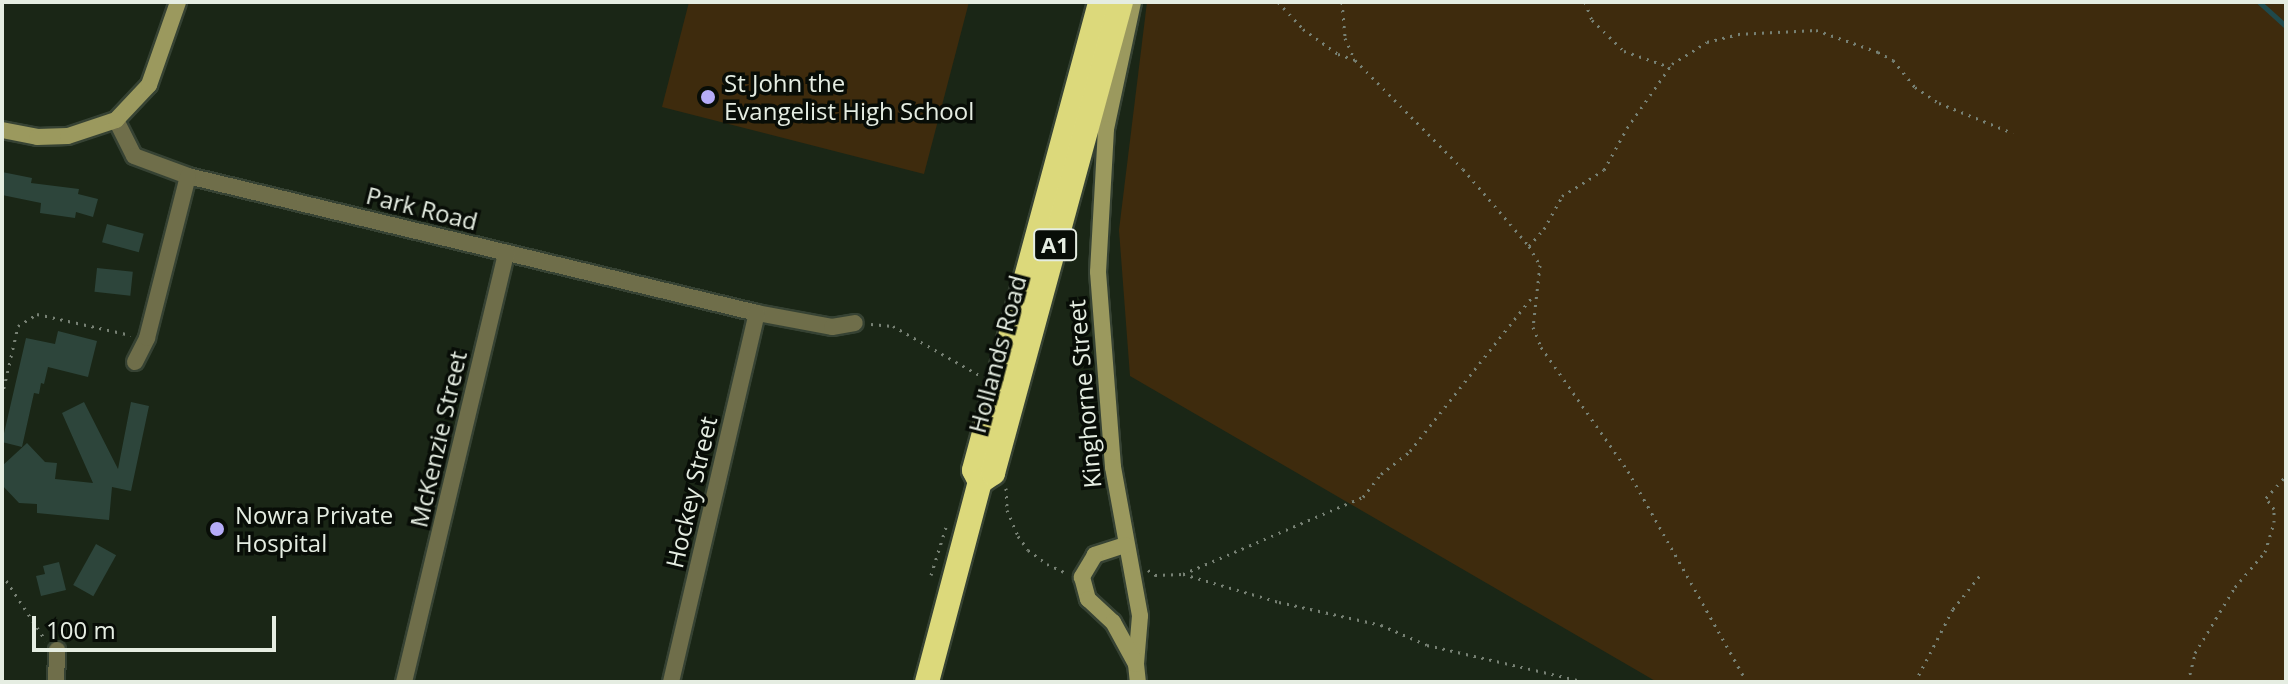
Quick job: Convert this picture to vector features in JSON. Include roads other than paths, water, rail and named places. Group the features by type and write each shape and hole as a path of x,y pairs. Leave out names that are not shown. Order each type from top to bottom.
{"highway":[{"name":"Hollands Road","path":"980,482 974,470 1100,2"},
{"name":"Hollands Road","path":"927,682 980,482 993,473 1121,2"}],"main road":[{"path":"2,130 37,137 68,136 116,120 149,85 178,2"},
{"name":"Kinghorne Street","path":"1133,2 1106,129 1098,272 1105,402 1125,545 1140,616 1136,664 1138,682"},
{"name":"Kinghorne Street","path":"1125,545 1095,555 1082,577 1088,599 1113,622 1136,664"}],"street":[{"name":"Park Road","path":"116,120 134,156 188,176 757,313 832,327 855,323"},
{"path":"135,362 147,338 188,176"},
{"name":"McKenzie Street","path":"404,682 506,253"},
{"name":"Hockey Street","path":"671,682 757,313"},
{"path":"56,682 57,650"}],"waterway":[{"path":"2259,2 2286,26"}],"place":[{"name":"St John the Evangelist High School","path":"708,97"},
{"name":"Nowra Private Hospital","path":"217,529"}]}
